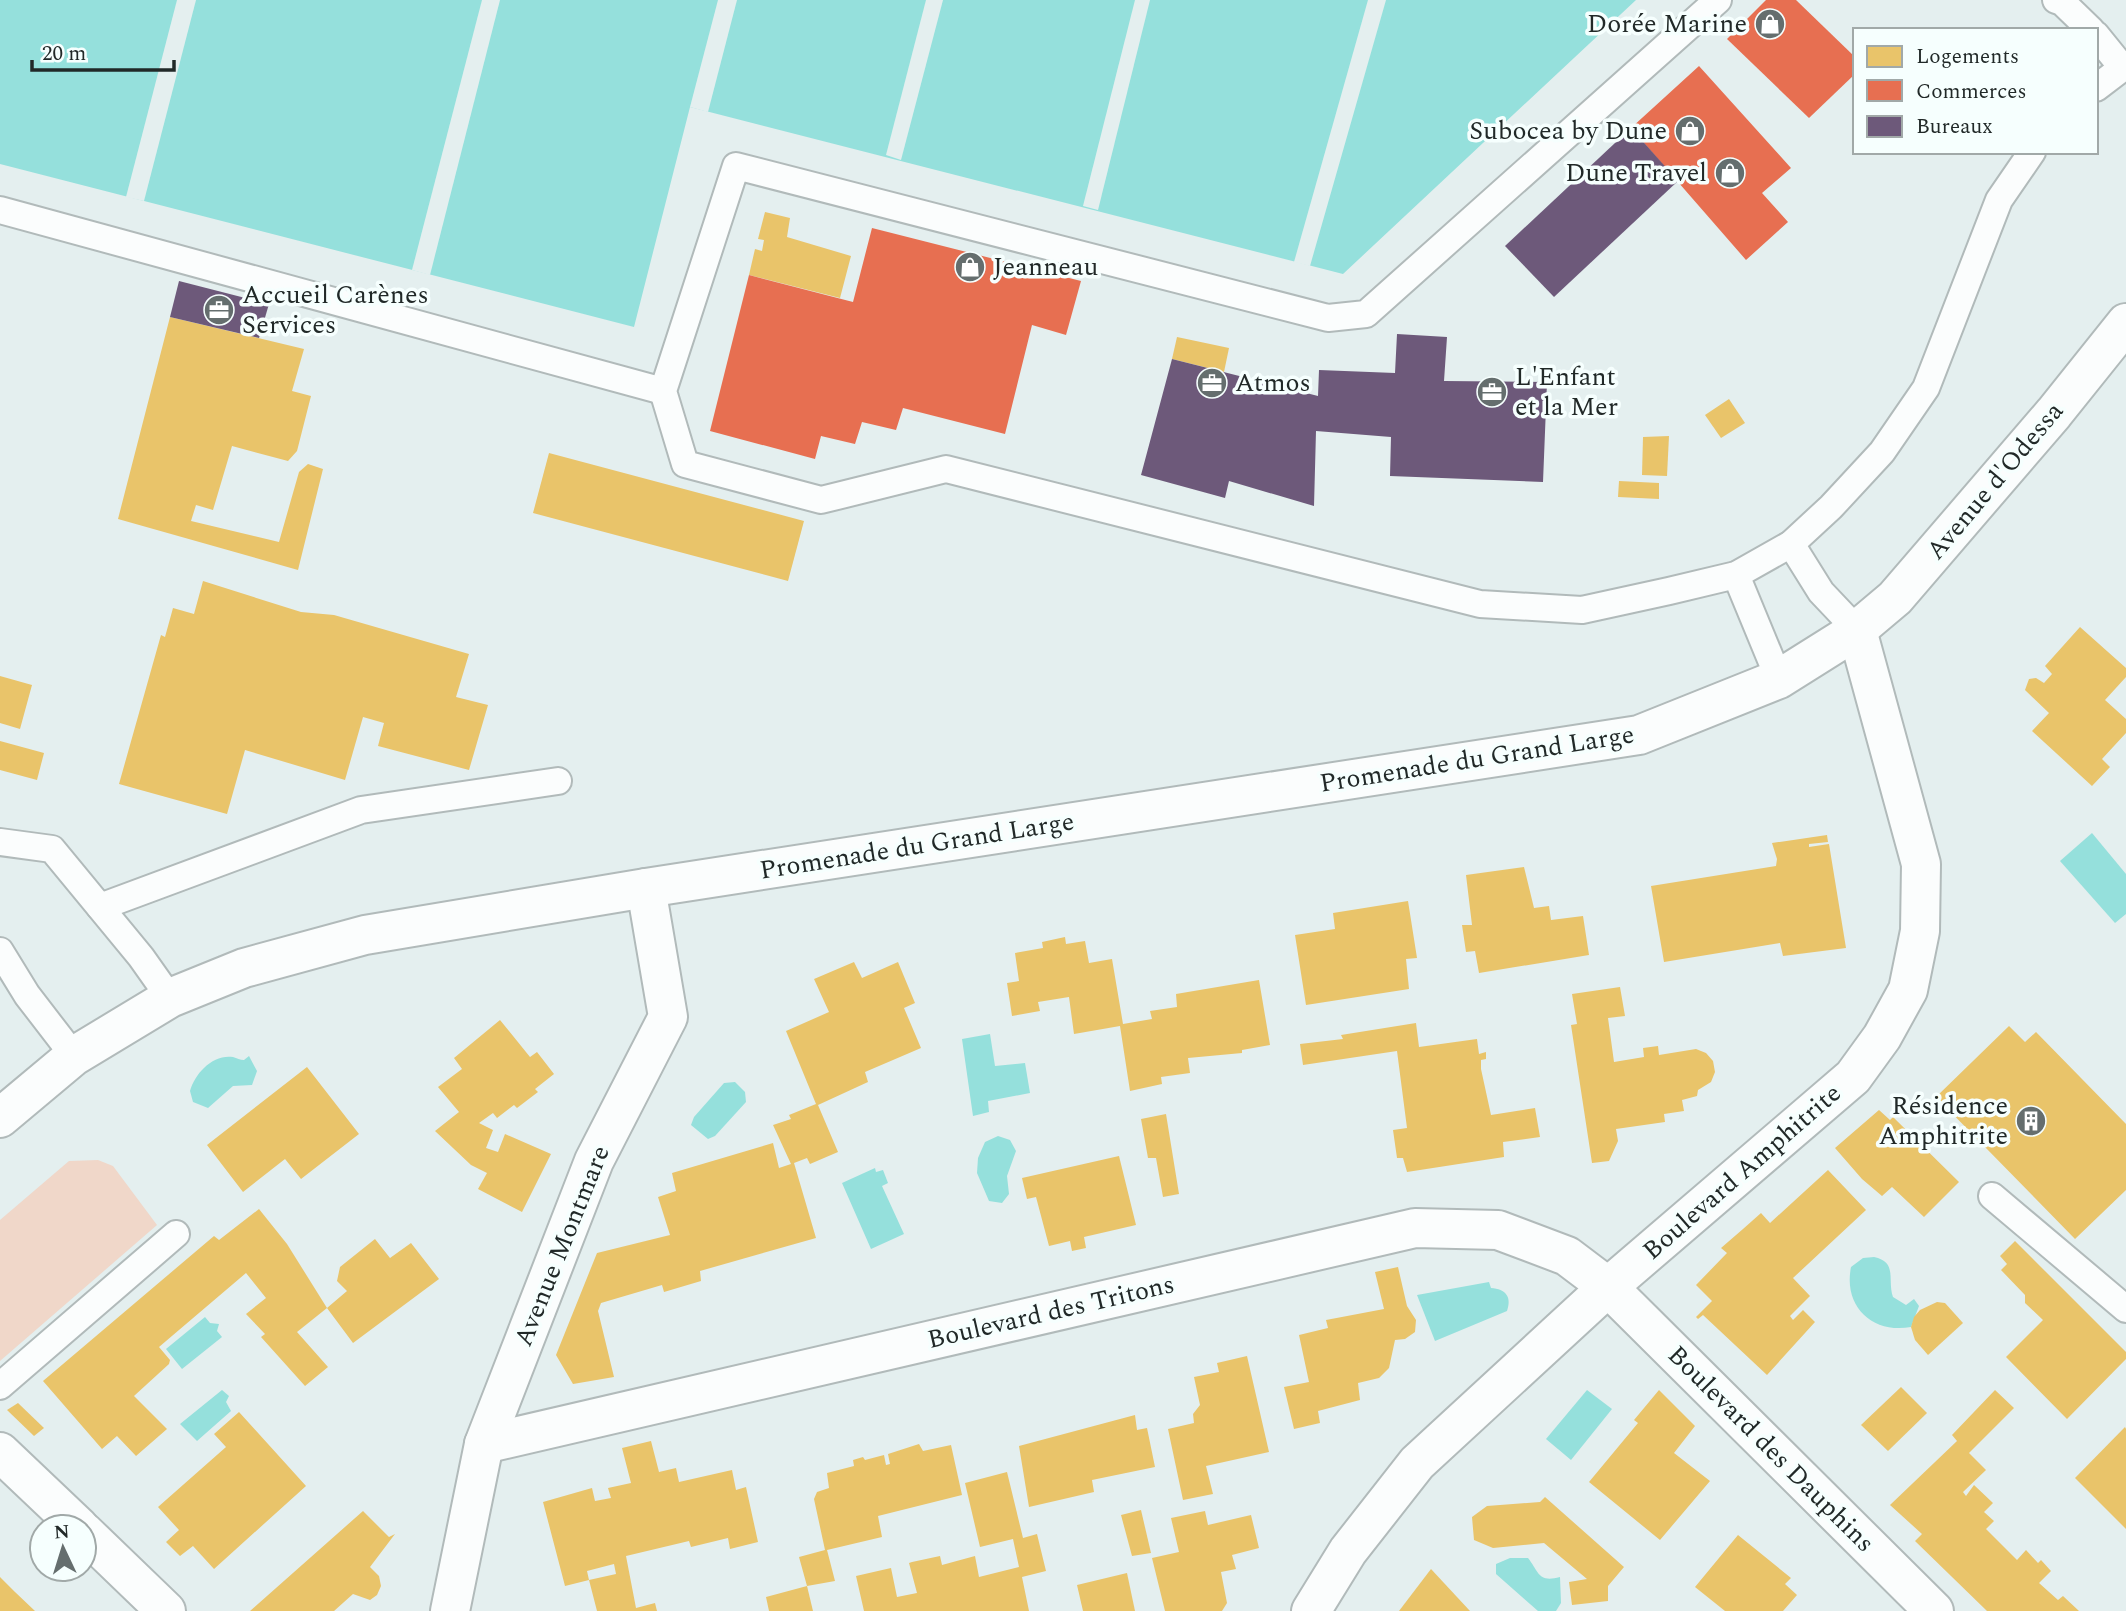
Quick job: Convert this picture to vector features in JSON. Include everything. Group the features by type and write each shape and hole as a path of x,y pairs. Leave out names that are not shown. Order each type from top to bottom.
{"street":[{"name":"Avenue d'Odessa","path":"1857,630 1903,589 2054,413 2126,323"},
{"name":"Promenade du Grand Large","path":"0,1118 74,1056 170,998 244,968 365,935 646,888 1639,735 1779,679 1857,630"},
{"name":"Boulevard Amphitrite","path":"1311,1611 1348,1552 1417,1463 1608,1287 1853,1077 1882,1037 1908,990 1920,932 1921,864 1857,630"},
{"name":"Avenue Montmare","path":"450,1611 484,1444 594,1161 668,1017 646,888"},
{"name":"Boulevard des Tritons","path":"484,1444 1415,1228 1498,1230 1567,1256 1608,1287"},
{"name":"Boulevard des Dauphins","path":"1608,1287 1934,1611"},
{"path":"0,1452 64,1513"},
{"path":"98,1545 166,1611"}],"lane":[{"path":"1718,0 1366,314 1328,318 736,166 663,391 685,464 821,500 946,470 1480,604 1582,610 1736,575 1791,544 1831,507 1882,452 1926,388 1999,200 2031,154"},
{"path":"2056,0 2062,2 2089,28"},
{"path":"2098,36 2124,66 2098,86"},
{"path":"0,210 663,391"},
{"path":"1791,544 1821,592 1857,630"},
{"path":"1736,575 1779,679"},
{"path":"100,907 361,810 558,781"},
{"path":"0,842 52,849 141,957 170,998"},
{"path":"0,951 27,995 74,1056"},
{"path":"1992,1196 2126,1309"},
{"path":"0,1386 176,1234"}],"shaded area":[{"path":"98,1160 113,1166 157,1225 0,1361 0,1220 69,1161"}],"water":[{"path":"0,0 1636,0 1343,274 690,107 634,327 0,164"},
{"path":"2092,833 2126,874 2126,914 2115,923 2060,861"},
{"path":"990,1034 995,1066 1025,1063 1030,1093 988,1101 989,1112 973,1116 962,1039"},
{"path":"249,1056 257,1071 252,1085 233,1086 208,1108 193,1102 190,1091 192,1084 206,1066 226,1057 244,1060"},
{"path":"735,1082 745,1092 746,1102 715,1136 708,1139 691,1125 694,1117 724,1083"},
{"path":"998,1136 1010,1140 1016,1151 1007,1176 1009,1194 1002,1203 989,1201 977,1173 978,1158 985,1142"},
{"path":"875,1168 876,1172 883,1170 888,1183 882,1186 904,1234 871,1249 842,1183"},
{"path":"1863,1258 1881,1259 1889,1267 1893,1297 1906,1305 1914,1299 1919,1306 1911,1327 1897,1328 1873,1322 1856,1305 1850,1281 1851,1267"},
{"path":"1489,1282 1491,1288 1501,1290 1508,1298 1507,1311 1435,1341 1417,1295"},
{"path":"205,1317 210,1323 219,1324 217,1331 222,1337 182,1369 166,1349"},
{"path":"222,1390 229,1396 226,1402 231,1411 197,1441 180,1424"},
{"path":"1587,1390 1612,1409 1571,1460 1546,1439"},
{"path":"1510,1558 1528,1558 1537,1572 1547,1579 1560,1577 1561,1603 1556,1611 1538,1611 1496,1574 1496,1564"}],"pier":[{"path":"177,0 196,0 144,201 126,197"},
{"path":"482,0 500,0 430,275 412,270"},
{"path":"718,0 737,0 708,112 690,107"},
{"path":"926,0 943,0 901,160 886,155"},
{"path":"1135,0 1150,0 1098,210 1083,206"},
{"path":"1368,0 1386,0 1310,266 1294,262"}],"building: Logements":[{"path":"765,212 790,218 787,237 851,256 840,298 749,275 755,249 762,251 764,240 758,239"},
{"path":"170,317 304,349 292,391 311,396 297,451 288,461 232,446 213,510 196,505 191,521 279,542 299,472 308,464 323,469 298,570 118,519"},
{"path":"1177,337 1229,348 1224,372 1172,359"},
{"path":"1729,399 1745,423 1721,438 1705,415"},
{"path":"1669,436 1667,476 1642,475 1643,437"},
{"path":"549,453 804,521 788,581 533,513"},
{"path":"1619,481 1659,483 1659,499 1618,497"},
{"path":"203,581 301,612 334,615 469,654 456,697 488,705 469,770 378,746 384,723 363,717 345,780 245,750 227,814 119,784 161,635 165,637 173,608 194,614"},
{"path":"2080,627 2126,668 2126,677 2105,700 2126,719 2126,733 2102,759 2110,767 2092,786 2032,731 2049,713 2025,690 2029,679 2036,678 2044,683 2052,674 2045,666"},
{"path":"0,676 32,685 20,729 0,723"},
{"path":"0,741 44,753 37,780 0,770"},
{"path":"1827,835 1828,842 1809,844 1809,847 1829,844 1846,948 1783,956 1780,943 1664,962 1651,886 1776,866 1777,859 1772,843"},
{"path":"1524,867 1534,908 1549,906 1551,920 1583,916 1589,955 1479,973 1475,951 1466,952 1462,925 1472,925 1466,875"},
{"path":"1408,901 1417,958 1406,959 1409,989 1306,1005 1295,935 1335,929 1333,913"},
{"path":"1065,937 1066,944 1085,941 1089,963 1112,959 1123,1024 1152,1019 1150,1011 1177,1007 1176,994 1259,980 1270,1045 1242,1050 1242,1053 1188,1058 1190,1073 1161,1077 1162,1084 1130,1091 1120,1026 1074,1034 1069,997 1038,1002 1040,1011 1012,1016 1007,983 1019,981 1015,953 1043,948 1042,942"},
{"path":"854,962 862,978 898,962 915,1003 904,1008 921,1048 865,1072 868,1082 818,1105 838,1152 810,1164 807,1158 794,1163 816,1238 700,1271 701,1281 664,1292 662,1285 601,1303 598,1311 614,1377 573,1384 556,1355 597,1253 670,1235 658,1197 676,1191 672,1173 773,1143 779,1168 791,1164 773,1125 791,1119 789,1115 816,1104 786,1031 829,1012 814,979"},
{"path":"1620,987 1625,1016 1608,1018 1614,1062 1644,1057 1643,1048 1658,1046 1659,1055 1696,1049 1706,1053 1713,1061 1715,1072 1711,1082 1698,1090 1697,1096 1682,1100 1684,1111 1664,1114 1665,1122 1616,1129 1618,1141 1609,1161 1592,1163 1571,1025 1577,1024 1572,994"},
{"path":"500,1020 530,1057 537,1052 554,1074 535,1089 538,1092 517,1108 514,1105 497,1118 493,1113 479,1123 493,1130 486,1148 498,1152 505,1134 551,1154 522,1212 478,1189 487,1173 471,1165 435,1131 459,1112 438,1087 462,1069 454,1058"},
{"path":"1416,1023 1419,1047 1477,1039 1479,1054 1486,1052 1486,1059 1481,1060 1481,1069 1491,1115 1535,1108 1540,1137 1503,1142 1504,1157 1407,1172 1403,1158 1397,1158 1393,1130 1407,1128 1397,1051 1303,1065 1300,1044 1343,1039 1341,1035"},
{"name":"Résidence Amphitrite","path":"2009,1026 2025,1042 2036,1032 2126,1124 2126,1190 2075,1239 1936,1097"},
{"path":"307,1067 359,1134 301,1179 285,1159 243,1192 207,1145"},
{"path":"1879,1110 1890,1120 1893,1117 1959,1182 1924,1217 1892,1187 1882,1196 1862,1179 1835,1148"},
{"path":"1166,1114 1179,1194 1163,1197 1156,1158 1148,1158 1141,1119"},
{"path":"1119,1156 1136,1225 1084,1237 1086,1248 1072,1251 1070,1241 1049,1246 1036,1197 1027,1199 1022,1178"},
{"path":"1828,1170 1866,1210 1793,1278 1810,1296 1790,1316 1793,1320 1803,1310 1815,1322 1767,1375 1703,1315 1698,1319 1696,1317 1712,1301 1696,1285 1727,1253 1721,1248 1761,1213 1770,1223"},
{"path":"259,1209 287,1244 327,1308 297,1332 328,1367 305,1386 261,1337 265,1334 246,1314 266,1298 246,1273 159,1347 170,1360 169,1364 134,1396 167,1429 136,1456 117,1436 102,1449 43,1381 214,1236 219,1240"},
{"path":"375,1239 390,1258 411,1243 439,1279 353,1343 327,1308 347,1291 337,1281 340,1267"},
{"path":"2015,1241 2126,1352 2126,1359 2067,1419 2006,1357 2043,1320 2025,1303 2025,1295 2001,1270 2007,1264 2000,1256"},
{"path":"1398,1267 1407,1306 1416,1320 1415,1332 1405,1339 1395,1340 1389,1368 1379,1378 1358,1383 1360,1400 1318,1411 1320,1423 1294,1429 1284,1387 1309,1382 1299,1335 1328,1328 1326,1320 1384,1309 1375,1272"},
{"path":"1937,1302 1945,1303 1963,1323 1928,1355 1915,1340 1911,1327 1920,1310"},
{"path":"1247,1356 1269,1452 1206,1466 1213,1494 1183,1500 1168,1429 1194,1423 1193,1414 1200,1405 1194,1377 1219,1372 1217,1363"},
{"path":"1901,1387 1927,1413 1888,1451 1861,1425"},
{"path":"1659,1390 1695,1426 1674,1453 1710,1481 1660,1540 1589,1482 1638,1423 1634,1420"},
{"path":"1995,1390 2014,1408 1969,1453 1986,1470 1963,1492 1966,1496 1974,1485 1993,1503 1984,1512 1994,1521 1986,1529 2017,1560 2026,1550 2038,1563 2041,1560 2051,1571 2039,1583 2058,1600 2063,1596 2079,1611 1987,1611 1915,1541 1922,1534 1890,1505 1957,1441 1952,1435"},
{"path":"18,1403 44,1428 34,1436 7,1410"},
{"path":"239,1412 306,1486 214,1569 193,1546 180,1556 166,1542 179,1530 158,1507 226,1447 214,1434"},
{"path":"1135,1415 1137,1430 1147,1428 1155,1467 1092,1480 1094,1492 1029,1507 1019,1446"},
{"path":"2125,1427 2126,1429 2126,1529 2075,1478"},
{"path":"651,1441 659,1472 676,1468 679,1482 732,1470 736,1490 746,1487 758,1542 730,1549 728,1538 691,1547 689,1541 626,1556 636,1608 655,1603 657,1611 597,1611 589,1580 565,1586 543,1502 592,1488 595,1501 611,1498 608,1488 631,1483 622,1448","holes":["614,1564 616,1574 589,1580 587,1571"]},
{"path":"919,1444 923,1451 951,1445 962,1495 878,1516 882,1537 827,1550 835,1581 807,1586 799,1557 825,1550 814,1499 817,1492 829,1488 827,1473 854,1466 853,1460 863,1457 865,1460 884,1455 886,1465 890,1464 888,1454"},
{"path":"1007,1472 1023,1538 1037,1534 1046,1571 1022,1577 1029,1611 864,1611 856,1576 891,1568 897,1597 917,1593 909,1563 912,1562 940,1556 942,1565 975,1556 979,1577 1019,1567 1013,1539 980,1547 965,1483"},
{"path":"1545,1497 1624,1567 1608,1586 1608,1601 1572,1605 1569,1582 1587,1579 1544,1543 1493,1548 1474,1540 1472,1517 1487,1506 1540,1502"},
{"path":"1141,1510 1151,1553 1132,1556 1121,1515"},
{"path":"363,1511 389,1537 395,1534 370,1567 379,1576 381,1586 377,1595 370,1600 353,1594 334,1611 250,1611"},
{"path":"1205,1511 1208,1525 1251,1515 1259,1548 1232,1555 1236,1569 1221,1572 1227,1603 1222,1611 1165,1611 1152,1558 1179,1552 1171,1518"},
{"path":"1738,1535 1791,1578 1785,1584 1797,1595 1783,1611 1725,1611 1695,1587"},
{"path":"1431,1569 1470,1611 1399,1611"},
{"path":"1127,1573 1135,1611 1083,1611 1077,1585"},
{"path":"0,1577 15,1592 35,1611 0,1611"},
{"path":"807,1586 813,1611 769,1611 766,1597"}],"building: Commerces":[{"path":"1766,0 1796,0 1853,55 1853,76 1809,118 1727,39"},
{"path":"1699,66 1791,168 1762,193 1788,222 1746,260 1631,128"},
{"path":"872,228 1081,281 1066,335 1032,325 1005,434 903,408 896,430 862,422 855,444 821,436 815,459 710,431 749,275 853,302"}],"building: Bureaux":[{"path":"1631,128 1678,181 1554,297 1505,246"},
{"name":"Accueil Carènes Services","path":"179,281 269,304 259,338 170,317"},
{"path":"1397,334 1447,337 1444,381 1547,382 1543,482 1390,476 1391,437 1316,431 1314,506 1229,481 1225,498 1141,475 1172,359 1318,396 1319,370 1395,373"}],"place":[{"name":"Dorée Marine","path":"1770,24"},
{"name":"Subocea by Dune","path":"1690,131"},
{"name":"Dune Travel","path":"1730,173"},
{"name":"Jeanneau","path":"970,267"},
{"name":"Accueil Carènes Services","path":"219,310"},
{"name":"Atmos","path":"1212,383"},
{"name":"L'Enfant et la Mer","path":"1492,392"},
{"name":"Résidence Amphitrite","path":"2031,1121"}]}
